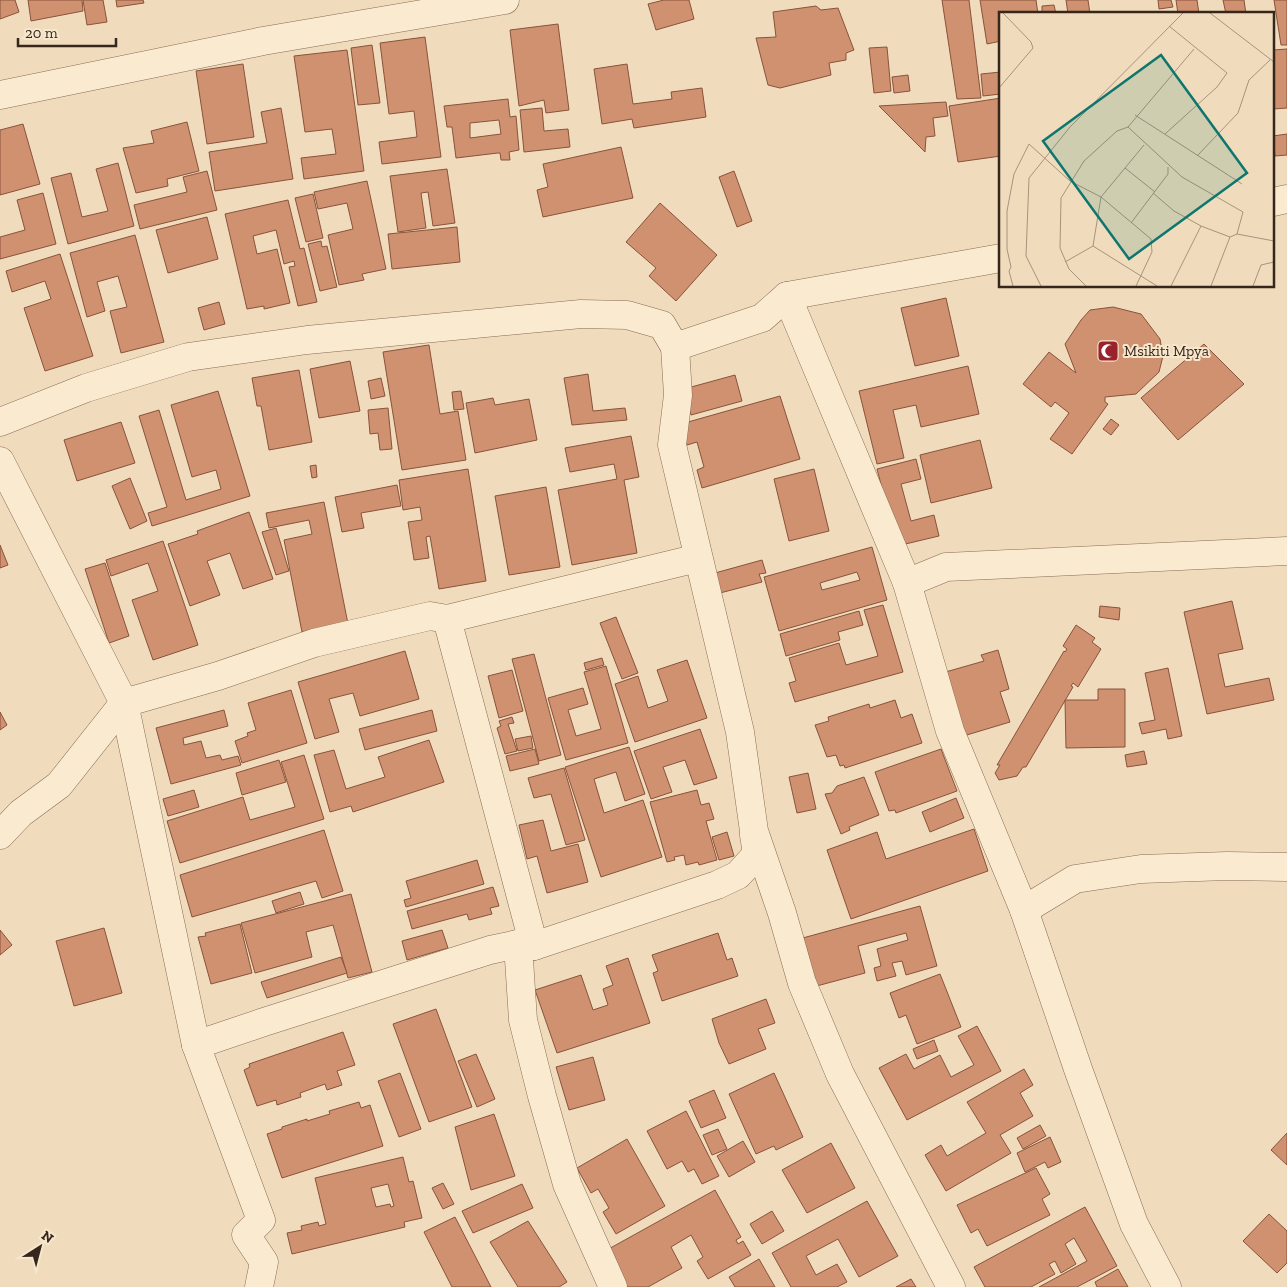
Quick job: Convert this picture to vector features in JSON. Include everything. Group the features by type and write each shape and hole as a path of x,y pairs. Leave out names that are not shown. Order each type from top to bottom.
{"street":[{"path":"0,96 262,41 506,0"},
{"path":"1274,202 1287,199"},
{"path":"674,347 762,318 787,296 999,258"},
{"path":"787,296 907,583 950,731 1024,910 1078,1069 1134,1224 1167,1287"},
{"path":"0,422 86,388 188,357 307,340 581,314 626,315 662,325 674,347 678,395 672,445 740,732 757,854 738,874 729,879 526,945 490,950 196,1045"},
{"path":"0,461 124,703 196,1045 261,1220 246,1235 264,1262 259,1287"},
{"path":"907,583 946,567 1287,550"},
{"path":"0,835 21,813 59,785 124,703 218,676 314,643 430,616 447,619 698,558"},
{"path":"447,619 526,945 523,1020 567,1184 612,1287"},
{"path":"754,831 782,913 802,983 840,1074 951,1287"},
{"path":"1024,910 1075,879 1141,869 1227,866 1287,867"}],"building":[{"path":"0,0 15,0 19,12 0,19"},
{"path":"28,0 82,0 83,11 31,21"},
{"path":"83,0 103,0 107,22 87,25"},
{"path":"116,0 143,0 144,3 117,7"},
{"path":"664,0 689,0 694,19 656,30 648,4"},
{"path":"942,0 969,0 981,98 957,99"},
{"path":"980,0 1036,0 1038,12 999,12 999,41 987,44"},
{"path":"1066,0 1088,0 1090,12 1068,12"},
{"path":"1158,0 1171,0 1173,7 1159,9"},
{"path":"1176,0 1197,0 1199,12 1178,12"},
{"path":"1223,0 1244,0 1246,12 1226,12"},
{"path":"1274,0 1287,0 1287,45 1281,45"},
{"path":"1054,5 1056,12 1042,12 1042,6"},
{"path":"816,6 821,10 838,8 854,50 846,53 846,60 829,63 831,75 780,88 768,85 756,38 776,37 773,12"},
{"path":"558,24 569,110 546,113 544,100 519,106 510,30"},
{"path":"425,37 441,157 382,164 379,142 417,137 414,111 389,114 380,43"},
{"path":"372,45 380,103 358,105 351,48"},
{"path":"887,47 891,91 874,93 869,48"},
{"path":"1287,49 1287,108 1274,109 1274,50"},
{"path":"347,50 364,171 304,179 301,158 336,154 332,129 305,132 294,56"},
{"path":"243,64 254,137 207,144 196,71"},
{"path":"627,64 633,104 672,99 671,92 702,88 706,117 634,128 632,119 602,124 594,69"},
{"path":"999,72 999,94 983,96 981,74"},
{"path":"908,75 910,91 894,93 892,77"},
{"path":"999,98 999,156 958,162 949,106"},
{"path":"508,99 510,117 516,116 519,150 509,152 510,160 501,160 500,153 456,158 452,127 447,127 444,106","holes":["499,120 501,134 470,138 470,123"]},
{"path":"946,102 948,116 933,118 935,136 926,137 925,152 879,106"},
{"path":"281,108 293,179 215,191 209,152 267,143 261,112"},
{"path":"542,108 544,131 568,129 570,147 524,152 520,110"},
{"path":"187,122 199,171 167,179 168,186 136,193 123,148 154,143 151,131"},
{"path":"23,124 40,184 0,195 0,130"},
{"path":"1287,134 1287,155 1275,156 1274,136"},
{"path":"621,147 633,198 543,217 537,190 548,187 543,164"},
{"path":"118,163 134,226 68,244 51,178 71,173 82,217 108,211 96,169"},
{"path":"447,169 455,223 433,226 428,192 421,193 426,228 398,232 390,176"},
{"path":"207,171 217,210 140,229 134,205 187,192 183,177"},
{"path":"734,171 752,221 737,227 719,177"},
{"path":"367,181 386,269 362,274 364,280 339,285 328,235 353,229 347,203 318,209 314,192"},
{"path":"43,193 56,244 0,259 0,237 25,230 17,200"},
{"path":"313,194 323,238 306,242 295,198"},
{"path":"288,200 300,249 304,248 317,302 298,306 289,267 295,266 294,261 284,264 276,230 253,236 257,254 277,249 290,303 264,309 264,306 247,309 225,214"},
{"path":"660,203 717,255 676,301 649,276 656,268 626,242"},
{"path":"207,217 218,259 168,273 156,230"},
{"path":"457,227 460,262 392,269 388,234"},
{"path":"135,235 164,342 121,353 110,311 127,307 118,276 97,282 105,311 87,317 70,253"},
{"path":"321,241 322,247 327,246 337,287 320,291 308,244"},
{"path":"60,254 93,356 45,371 24,308 51,299 45,281 12,292 6,271"},
{"path":"946,298 959,356 915,366 901,308"},
{"path":"219,302 225,324 204,330 198,308"},
{"path":"1113,307 1141,314 1160,339 1163,356 1159,372 1136,394 1105,397 1105,402 1108,404 1072,454 1050,439 1069,413 1055,402 1051,407 1023,384 1049,352 1076,373 1065,344 1090,310"},
{"path":"1204,344 1244,384 1178,440 1141,398"},
{"path":"429,345 440,414 458,411 466,460 402,470 383,352"},
{"path":"350,361 360,411 319,418 310,369"},
{"path":"968,366 979,414 921,427 916,405 893,410 904,458 877,464 859,391"},
{"path":"299,370 312,442 269,450 261,406 257,406 252,378"},
{"path":"588,374 593,411 625,408 627,420 572,425 564,378"},
{"path":"735,375 742,401 691,415 684,389"},
{"path":"381,378 385,396 371,399 368,381"},
{"path":"218,391 250,496 152,526 148,513 167,507 139,416 159,410 186,500 221,489 216,470 192,477 171,405"},
{"path":"461,391 464,409 454,410 452,392"},
{"path":"780,396 800,459 702,488 697,470 704,467 697,442 687,445 681,424"},
{"path":"493,398 495,405 529,399 537,440 475,453 466,403"},
{"path":"388,408 392,449 380,450 378,433 370,434 368,410"},
{"path":"1111,419 1119,425 1111,435 1103,429"},
{"path":"121,422 135,463 77,481 64,440"},
{"path":"631,436 639,477 624,480 637,553 572,565 558,490 617,479 614,464 570,472 565,448"},
{"path":"980,440 992,488 931,503 920,455"},
{"path":"916,459 921,479 901,484 911,521 934,515 939,536 897,546 877,469"},
{"path":"316,465 317,477 312,478 310,466"},
{"path":"468,469 486,581 439,589 430,536 426,537 429,558 414,560 408,522 422,520 420,507 403,510 399,480"},
{"path":"814,469 829,531 789,541 774,479"},
{"path":"130,478 147,521 130,529 112,486"},
{"path":"397,485 401,506 361,513 364,528 342,532 335,497"},
{"path":"546,487 560,567 509,575 495,496"},
{"path":"324,502 348,624 302,632 284,540 312,534 309,520 269,528 266,513"},
{"path":"249,512 273,579 243,589 230,553 207,561 220,595 190,606 168,544 198,534 197,531"},
{"path":"276,528 289,571 276,575 262,532"},
{"path":"163,541 198,645 153,660 132,600 158,591 148,563 111,576 106,560"},
{"path":"0,545 8,565 0,568"},
{"path":"872,547 887,600 779,631 764,577","holes":["857,572 860,580 822,590 820,583"]},
{"path":"762,560 766,573 759,574 762,582 720,593 715,573"},
{"path":"105,563 129,636 109,643 85,569"},
{"path":"1232,601 1243,649 1218,654 1225,687 1269,678 1274,700 1207,714 1184,612"},
{"path":"883,605 903,672 795,702 789,683 796,681 789,658 839,643 846,665 878,656 864,610"},
{"path":"1100,606 1120,608 1119,620 1099,617"},
{"path":"859,611 863,625 838,632 840,640 786,656 780,634"},
{"path":"616,617 638,673 622,679 600,623"},
{"path":"1076,625 1095,638 1092,642 1101,649 1078,687 1073,683 1071,686 1073,687 1026,767 1023,767 1017,776 999,780 995,773 1000,765 997,765 1064,651 1067,649 1063,646"},
{"path":"998,650 1009,689 1000,692 1010,722 960,737 942,673 984,661 981,655"},
{"path":"405,651 419,699 360,716 353,693 329,699 339,732 315,739 298,682"},
{"path":"534,654 561,755 539,761 512,659"},
{"path":"602,658 604,665 586,670 584,663"},
{"path":"687,660 707,718 635,742 615,684 638,676 648,708 668,701 657,670"},
{"path":"606,666 628,743 566,760 548,698 583,688 588,704 568,710 576,736 601,729 584,672"},
{"path":"1168,668 1182,736 1168,739 1166,729 1142,734 1139,723 1155,720 1145,673"},
{"path":"512,670 523,711 499,718 488,676"},
{"path":"1098,689 1125,689 1125,747 1066,748 1065,700 1098,700"},
{"path":"291,690 307,743 242,763 235,741 248,736 247,733 256,730 248,703"},
{"path":"895,700 901,718 912,714 922,743 845,768 844,765 840,766 836,755 827,757 815,725 829,721 828,717 869,704 870,708"},
{"path":"224,710 228,726 183,738 184,745 201,741 206,758 220,755 222,760 238,756 241,765 171,784 156,728"},
{"path":"432,710 437,731 365,750 359,729"},
{"path":"0,712 7,725 0,730"},
{"path":"512,717 514,723 508,724 517,751 505,754 497,728 501,726 499,721"},
{"path":"700,729 717,778 694,785 685,760 663,767 672,792 651,799 634,751"},
{"path":"531,736 533,748 518,751 515,739"},
{"path":"429,740 444,782 353,812 351,806 330,812 314,755 334,750 346,789 385,777 378,757"},
{"path":"629,747 645,794 625,801 616,772 594,779 604,813 643,800 662,857 601,877 565,767"},
{"path":"535,749 539,764 510,771 506,756"},
{"path":"941,749 957,791 896,813 895,810 889,811 875,772"},
{"path":"1144,751 1147,764 1127,767 1125,755"},
{"path":"304,755 324,819 180,863 167,821 243,797 250,820 295,807 281,762"},
{"path":"279,760 286,782 242,795 236,773"},
{"path":"564,768 585,840 566,845 551,794 534,798 528,778"},
{"path":"808,773 816,809 797,813 789,777"},
{"path":"864,777 879,815 849,827 850,830 841,834 825,794 832,793 837,786"},
{"path":"194,790 199,807 168,816 163,799"},
{"path":"697,790 701,805 709,803 714,819 706,821 717,860 699,865 698,862 686,865 684,855 674,857 675,860 667,862 650,802"},
{"path":"956,798 964,818 930,832 922,812"},
{"path":"543,820 551,851 578,844 588,882 547,893 537,856 527,859 519,825"},
{"path":"974,829 988,871 851,919 827,850 877,832 886,859"},
{"path":"324,830 343,891 322,898 316,881 192,917 180,875"},
{"path":"727,832 734,856 719,860 712,837"},
{"path":"477,860 484,884 406,907 404,900 411,898 406,881"},
{"path":"493,887 499,906 490,908 492,914 469,920 467,914 412,929 407,911"},
{"path":"300,892 304,904 276,913 272,901"},
{"path":"351,894 372,972 348,978 333,925 306,932 312,957 255,973 241,923"},
{"path":"920,906 937,966 906,975 902,961 892,963 896,976 877,981 874,968 881,966 877,949 908,940 906,933 858,946 865,973 813,987 799,939"},
{"path":"240,924 252,973 211,984 198,937 206,936 205,933"},
{"path":"104,928 122,993 74,1006 56,941"},
{"path":"0,930 12,945 0,955"},
{"path":"442,930 448,948 407,960 402,941"},
{"path":"718,933 727,960 732,958 738,976 662,1001 653,973 658,971 652,955"},
{"path":"341,957 347,973 267,998 261,982"},
{"path":"628,958 650,1023 557,1053 535,990 581,975 593,1010 608,1005 603,989 613,985 606,966"},
{"path":"940,974 961,1027 917,1044 906,1015 899,1018 890,993"},
{"path":"766,999 775,1023 758,1029 766,1049 729,1064 719,1043 712,1019"},
{"path":"436,1009 472,1107 429,1122 393,1024"},
{"path":"977,1026 1001,1071 907,1120 879,1068 906,1054 914,1069 940,1055 951,1077 974,1065 958,1036"},
{"path":"343,1032 355,1065 337,1071 342,1085 327,1090 325,1084 300,1093 301,1097 277,1105 276,1100 257,1106 244,1070 250,1067 249,1064"},
{"path":"934,1040 938,1051 917,1059 913,1049"},
{"path":"476,1054 495,1099 477,1107 458,1061"},
{"path":"593,1057 605,1100 569,1110 556,1067"},
{"path":"1024,1069 1033,1085 1020,1093 1033,1116 1000,1135 1011,1153 946,1191 925,1155 941,1145 947,1156 986,1133 967,1102"},
{"path":"400,1073 421,1129 399,1137 378,1081"},
{"path":"774,1073 803,1137 776,1150 774,1146 756,1154 729,1094"},
{"path":"714,1090 726,1118 701,1128 689,1101"},
{"path":"359,1102 361,1108 370,1105 383,1146 282,1178 267,1134 307,1119 307,1121 330,1114 329,1111"},
{"path":"686,1111 719,1176 702,1184 694,1169 688,1172 682,1161 667,1169 647,1131"},
{"path":"494,1114 515,1176 471,1190 455,1127"},
{"path":"1040,1125 1046,1136 1023,1149 1017,1138"},
{"path":"718,1129 727,1149 712,1155 703,1135"},
{"path":"1287,1133 1287,1165 1271,1150"},
{"path":"1050,1137 1061,1162 1048,1168 1045,1162 1025,1172 1017,1153"},
{"path":"627,1139 665,1206 616,1234 603,1212 609,1208 598,1189 591,1193 577,1168"},
{"path":"743,1141 755,1162 729,1177 717,1156"},
{"path":"831,1143 855,1188 807,1213 782,1170"},
{"path":"403,1157 409,1182 413,1181 422,1218 404,1222 405,1227 292,1254 287,1233 302,1230 301,1226 318,1222 319,1226 326,1224 315,1178","holes":["388,1184 394,1206 391,1207 390,1204 376,1207 371,1188"]},
{"path":"1036,1168 1050,1194 1042,1199 1050,1215 987,1246 978,1229 971,1233 957,1205"},
{"path":"443,1183 454,1204 443,1209 432,1188"},
{"path":"522,1184 533,1208 473,1233 462,1211"},
{"path":"715,1190 741,1237 736,1240 738,1244 743,1241 751,1255 708,1279 697,1261 703,1257 691,1235 671,1247 682,1268 648,1287 625,1287 605,1251"},
{"path":"867,1201 898,1256 859,1277 838,1239 806,1256 816,1275 837,1264 847,1282 837,1287 791,1287 772,1253"},
{"path":"1085,1207 1117,1266 1077,1287 1039,1287 1087,1261 1074,1238 1065,1244 1076,1264 1061,1273 1055,1261 1049,1264 1055,1274 1031,1287 985,1287 974,1267"},
{"path":"772,1211 784,1231 762,1244 750,1224"},
{"path":"1269,1214 1287,1231 1287,1263 1277,1273 1243,1241"},
{"path":"455,1217 491,1287 452,1287 424,1232"},
{"path":"528,1221 567,1282 559,1287 518,1287 490,1242"},
{"path":"759,1259 775,1287 735,1287 729,1277"},
{"path":"1118,1269 1128,1287 1097,1287 1095,1282"},
{"path":"911,1279 916,1287 896,1287"}],"place":[{"name":"Msikiti Mpya","path":"1108,351"}]}
